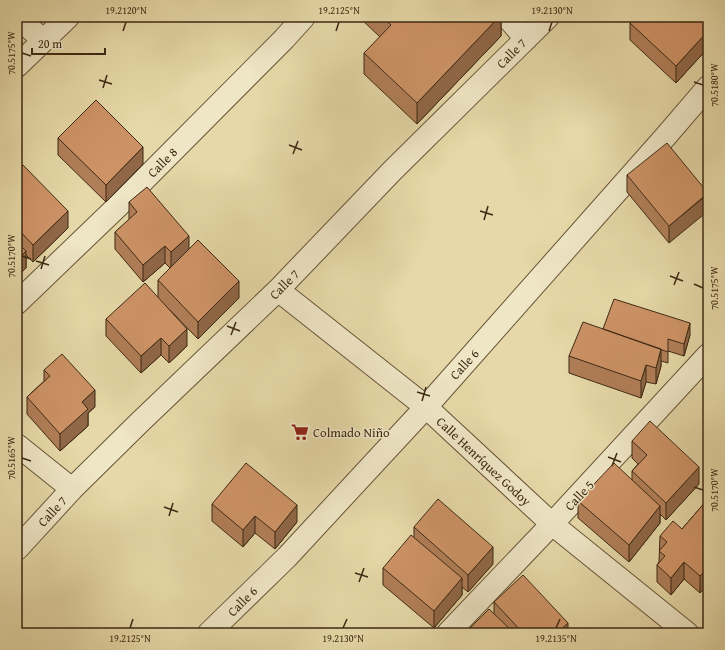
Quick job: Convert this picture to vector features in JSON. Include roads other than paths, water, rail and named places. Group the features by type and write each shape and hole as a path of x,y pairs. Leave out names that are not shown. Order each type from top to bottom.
{"street":[{"path":"17,17 43,40"},
{"path":"17,66 68,17"},
{"name":"Calle 8","path":"17,303 118,206 304,17"},
{"path":"507,17 526,39"},
{"name":"Calle 7","path":"17,549 72,489 278,290 393,170 548,17"},
{"name":"Calle 6","path":"210,633 287,557 426,407 708,87"},
{"name":"Calle Henríquez Godoy","path":"278,290 426,407 552,524 687,633"},
{"name":"Calle 5","path":"448,633 552,524 708,355"},
{"path":"17,445 72,489"}],"place":[{"name":"Colmado Niño","path":"300,432"}]}
